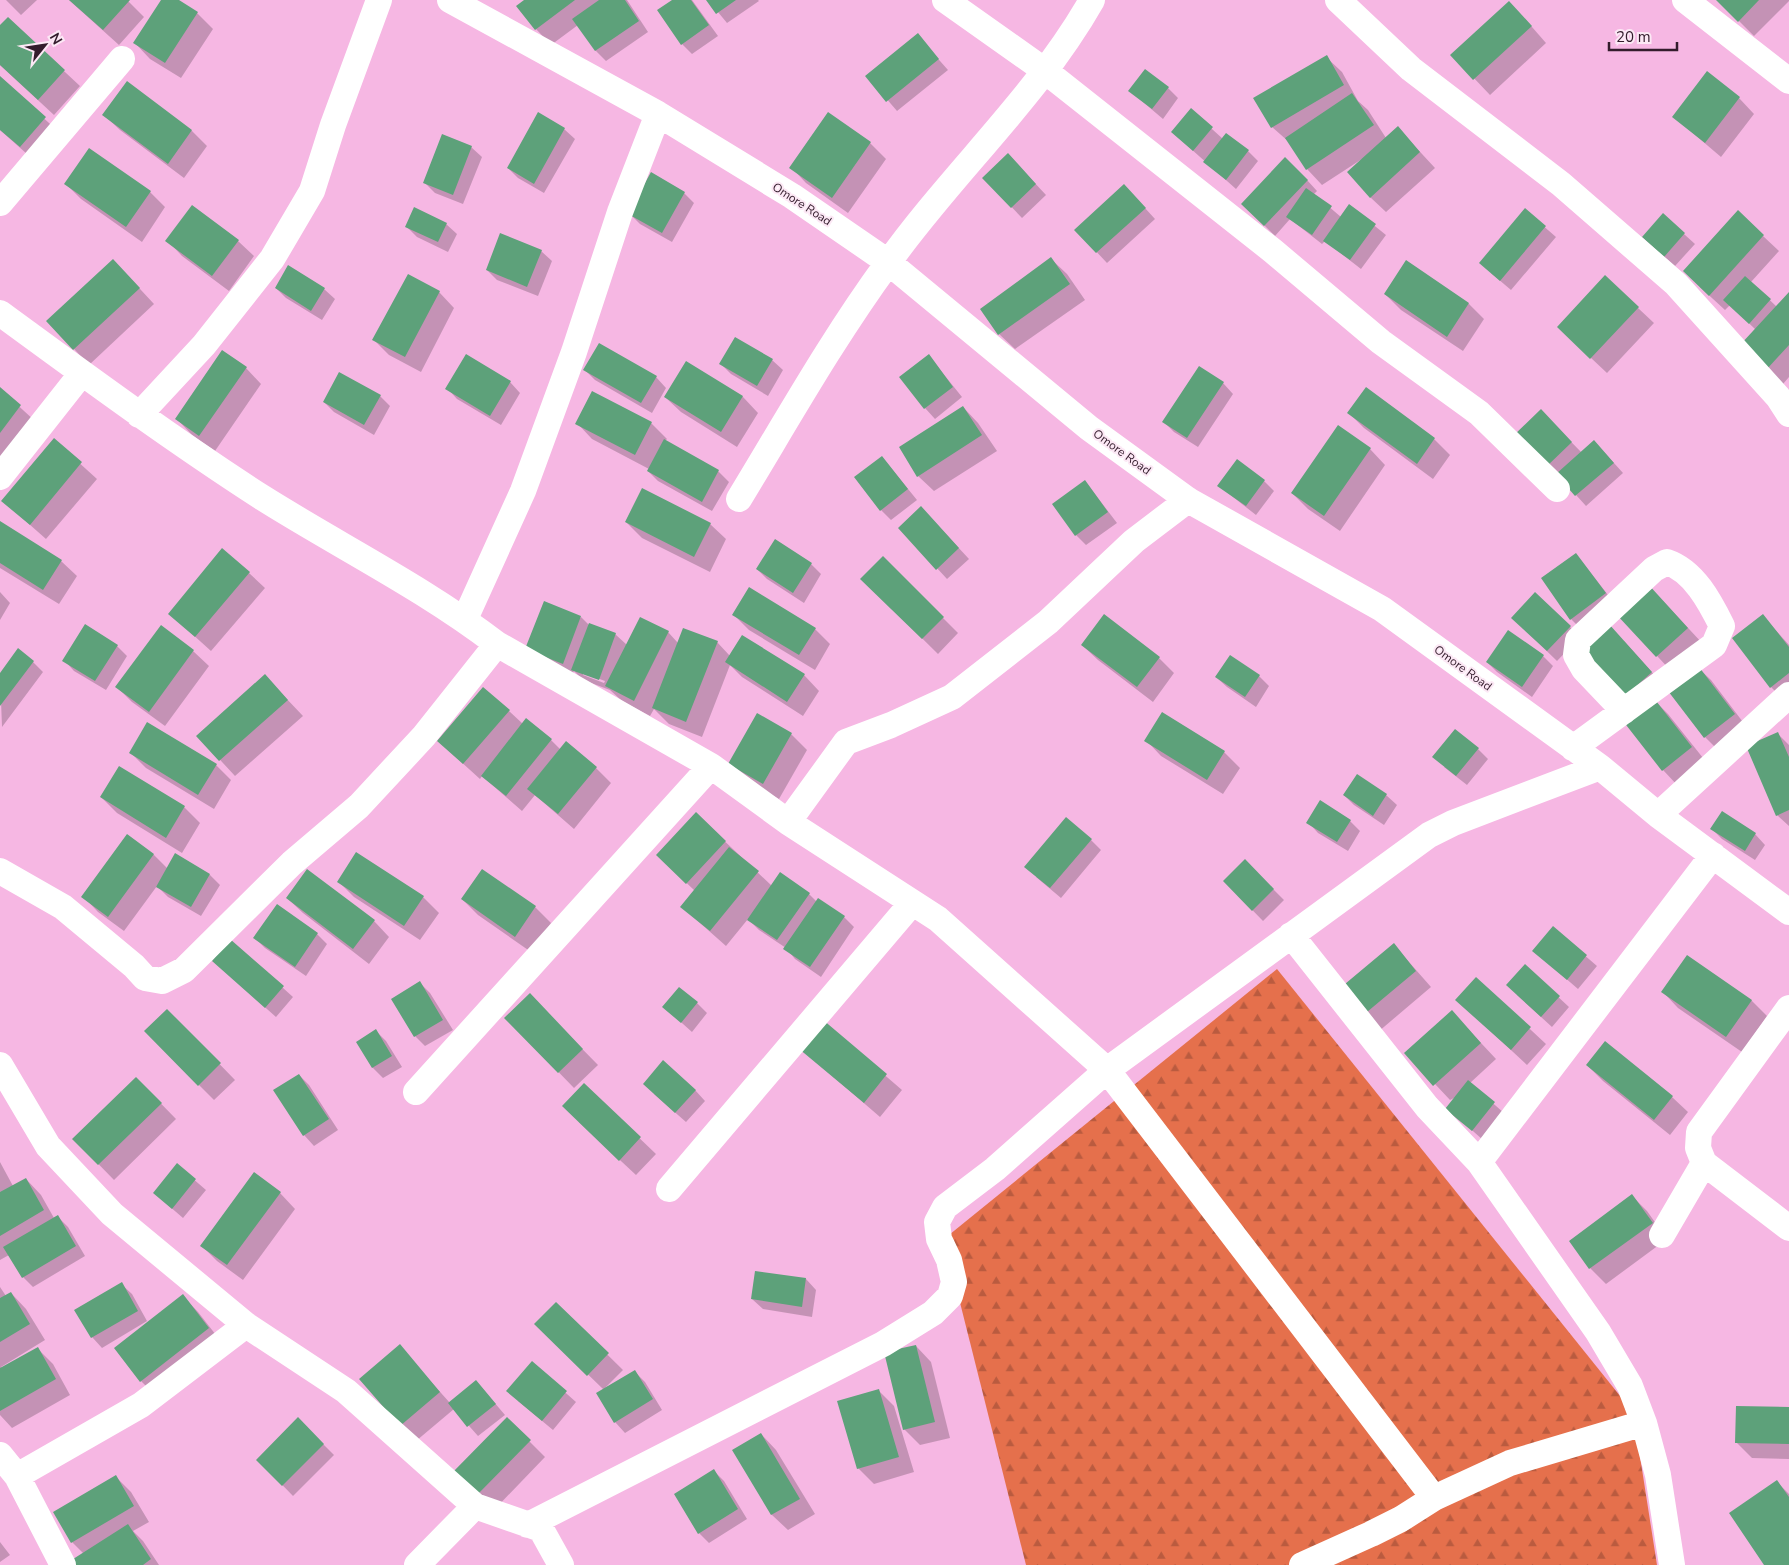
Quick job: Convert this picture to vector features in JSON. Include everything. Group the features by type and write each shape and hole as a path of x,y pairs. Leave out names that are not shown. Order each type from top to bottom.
{"street":[{"path":"139,415 204,345 272,260 312,191 333,125 379,0"},
{"name":"Omore Road","path":"450,0 658,114 792,196 888,262 1089,428 1188,500 1382,609 1600,767 1658,815 1789,912"},
{"path":"945,0 1044,70 1273,251 1381,342 1479,413 1558,489"},
{"path":"739,500 823,360 888,262 1044,70 1092,0"},
{"path":"1338,0 1410,69 1561,184 1676,284 1778,397 1789,414"},
{"path":"1685,0 1789,81"},
{"path":"0,203 122,60"},
{"path":"465,619 524,491 574,352 620,212 658,114"},
{"path":"0,313 139,415 263,498 465,619 497,644 710,766 788,822 938,920 1106,1070 1434,1498"},
{"path":"0,477 82,373"},
{"path":"788,822 836,753 846,742 891,725 952,697 1048,622 1134,541 1188,500"},
{"path":"1573,748 1624,711 1714,645 1722,626 1708,598 1678,566 1667,562 1654,569 1578,640 1576,655 1584,669 1624,711"},
{"path":"0,871 63,907 134,966 145,978 162,981 184,970 292,863 359,806 424,736 497,644"},
{"path":"1658,815 1789,696"},
{"path":"416,1092 710,766"},
{"path":"528,1525 883,1344 933,1312 950,1296 954,1282 948,1260 939,1239 937,1222 944,1208 995,1170 1106,1070 1429,835 1453,823 1600,767"},
{"path":"1479,1162 1713,855"},
{"path":"669,1189 912,903"},
{"path":"1291,935 1427,1107 1479,1162 1598,1332 1630,1386 1644,1423 1658,1475 1672,1565"},
{"path":"1789,1008 1700,1132 1698,1148 1704,1163 1789,1228"},
{"path":"0,1065 48,1146 112,1214 246,1325 346,1391 475,1506 541,1529 561,1565"},
{"path":"1662,1234 1704,1163"},
{"path":"17,1476 141,1405 246,1325"},
{"path":"1302,1565 1401,1520 1434,1498 1510,1462 1644,1423"},
{"path":"0,1455 17,1476 63,1565"},
{"path":"417,1565 475,1506"}],"green space":[{"path":"1277,969 1633,1412 1657,1565 1026,1565 944,1239"}],"building":[{"path":"69,0 130,0 103,30"},
{"path":"161,0 179,0 198,12 165,63 133,43"},
{"path":"524,0 575,0 535,30 516,6"},
{"path":"599,0 625,0 639,21 595,51 572,19"},
{"path":"672,0 691,0 709,25 681,45 657,10"},
{"path":"706,0 736,0 716,14"},
{"path":"1716,0 1759,0 1738,22"},
{"path":"1509,1 1532,26 1473,80 1450,55"},
{"path":"8,17 65,70 38,100 0,65 0,25"},
{"path":"918,33 939,59 886,102 865,76"},
{"path":"1327,55 1344,85 1271,128 1253,98"},
{"path":"1145,69 1169,87 1152,109 1128,91"},
{"path":"1707,71 1740,97 1705,143 1672,117"},
{"path":"0,76 46,117 20,147 0,130"},
{"path":"127,81 192,130 168,164 102,115"},
{"path":"1352,93 1374,125 1306,170 1285,138"},
{"path":"1191,108 1213,127 1193,151 1171,132"},
{"path":"538,112 565,128 534,184 507,168"},
{"path":"828,112 871,142 832,198 789,168"},
{"path":"1398,126 1420,152 1370,198 1347,172"},
{"path":"1226,133 1249,150 1226,180 1203,162"},
{"path":"442,134 472,146 453,195 423,183"},
{"path":"89,148 151,191 126,227 64,184"},
{"path":"1008,153 1036,184 1011,208 982,178"},
{"path":"1285,157 1308,180 1264,226 1241,204"},
{"path":"651,172 685,192 662,233 628,214"},
{"path":"1124,184 1146,208 1096,253 1074,230"},
{"path":"1306,188 1332,206 1312,235 1286,217"},
{"path":"1349,204 1376,224 1350,260 1323,241"},
{"path":"192,205 239,240 212,276 165,241"},
{"path":"414,207 447,223 438,242 405,227"},
{"path":"1525,208 1546,226 1500,281 1479,263"},
{"path":"1738,210 1764,235 1709,296 1683,271"},
{"path":"1663,213 1685,233 1664,257 1642,237"},
{"path":"500,233 542,250 527,287 486,270"},
{"path":"1051,257 1070,284 998,335 980,309"},
{"path":"113,259 140,288 73,350 46,321"},
{"path":"1406,260 1469,303 1447,337 1384,294"},
{"path":"288,265 325,288 311,311 275,288"},
{"path":"408,274 440,291 405,357 372,340"},
{"path":"1605,275 1639,307 1590,359 1557,327"},
{"path":"1745,276 1771,299 1749,324 1723,300"},
{"path":"1789,292 1789,345 1767,369 1740,345"},
{"path":"735,337 773,359 757,386 719,364"},
{"path":"599,343 657,376 641,403 583,370"},
{"path":"222,350 247,367 199,436 175,419"},
{"path":"466,354 511,381 490,416 445,389"},
{"path":"929,354 953,387 924,409 899,377"},
{"path":"686,361 743,396 721,432 664,397"},
{"path":"1199,366 1224,382 1187,438 1162,422"},
{"path":"339,372 381,395 364,425 323,402"},
{"path":"0,387 21,405 0,433"},
{"path":"1366,387 1435,438 1417,464 1347,413"},
{"path":"592,391 652,422 635,455 575,424"},
{"path":"963,406 982,435 917,477 899,447"},
{"path":"1541,409 1572,442 1545,468 1513,436"},
{"path":"1338,425 1371,448 1324,516 1291,493"},
{"path":"54,438 82,462 30,525 1,501"},
{"path":"664,439 719,470 702,502 647,471"},
{"path":"1594,440 1614,463 1575,496 1556,474"},
{"path":"882,456 908,489 880,511 854,477"},
{"path":"1237,459 1265,480 1246,506 1217,486"},
{"path":"1085,480 1108,512 1075,536 1052,504"},
{"path":"642,488 711,523 694,557 625,522"},
{"path":"921,506 959,548 936,570 898,528"},
{"path":"0,521 62,560 43,590 0,563"},
{"path":"775,539 812,563 793,593 756,569"},
{"path":"222,548 250,572 195,637 168,614"},
{"path":"1576,553 1606,593 1570,620 1541,578"},
{"path":"883,556 944,617 922,639 860,579"},
{"path":"1648,584 1688,628 1656,657 1616,614"},
{"path":"749,587 816,628 799,655 732,615"},
{"path":"1535,592 1571,626 1547,651 1511,618"},
{"path":"544,601 581,616 563,664 525,649"},
{"path":"1104,614 1160,657 1137,687 1081,645"},
{"path":"1763,614 1789,647 1789,673 1770,688 1732,638"},
{"path":"640,617 669,631 634,701 605,686"},
{"path":"589,623 616,633 599,680 571,670"},
{"path":"85,624 118,645 95,681 62,661"},
{"path":"1609,624 1652,672 1623,698 1580,650"},
{"path":"161,625 194,650 149,712 115,687"},
{"path":"683,628 718,641 686,722 652,708"},
{"path":"1508,630 1544,655 1522,687 1486,662"},
{"path":"742,635 805,674 787,702 725,662"},
{"path":"18,648 34,661 0,706 0,673"},
{"path":"1230,655 1260,675 1245,697 1215,677"},
{"path":"1696,663 1735,714 1704,738 1665,687"},
{"path":"265,674 288,700 219,761 196,736"},
{"path":"483,687 510,710 463,764 437,741"},
{"path":"1653,697 1692,747 1662,771 1623,721"},
{"path":"1162,712 1225,751 1207,780 1144,741"},
{"path":"757,713 792,733 763,784 728,764"},
{"path":"526,718 552,739 506,796 481,776"},
{"path":"147,722 217,764 198,795 129,753"},
{"path":"1455,729 1479,748 1456,776 1432,757"},
{"path":"1778,732 1789,757 1789,810 1776,816 1746,746"},
{"path":"566,741 597,767 558,814 527,789"},
{"path":"119,766 185,806 166,838 100,797"},
{"path":"1357,774 1387,794 1373,816 1343,795"},
{"path":"1320,800 1351,820 1337,842 1306,823"},
{"path":"1722,811 1756,833 1745,851 1710,829"},
{"path":"696,812 726,841 686,884 656,855"},
{"path":"1066,817 1092,839 1050,888 1024,867"},
{"path":"127,834 154,854 108,917 81,897"},
{"path":"729,847 759,871 710,931 680,907"},
{"path":"356,852 424,896 404,926 337,882"},
{"path":"175,853 210,874 191,907 156,887"},
{"path":"1245,859 1274,889 1252,911 1223,881"},
{"path":"307,869 375,920 353,949 286,898"},
{"path":"482,869 536,906 515,937 461,899"},
{"path":"780,872 810,893 777,940 747,920"},
{"path":"818,898 845,916 810,967 783,949"},
{"path":"277,904 318,933 295,967 253,938"},
{"path":"1553,926 1587,955 1567,980 1532,951"},
{"path":"230,939 284,986 265,1008 212,961"},
{"path":"1394,943 1416,971 1361,1017 1339,989"},
{"path":"1687,955 1752,1000 1726,1037 1661,992"},
{"path":"1525,964 1560,996 1541,1017 1506,985"},
{"path":"1476,977 1531,1027 1511,1050 1455,1000"},
{"path":"420,981 443,1020 414,1037 391,999"},
{"path":"679,987 698,1002 681,1023 662,1007"},
{"path":"530,993 583,1049 558,1073 504,1018"},
{"path":"167,1009 221,1063 198,1086 144,1031"},
{"path":"1452,1010 1481,1043 1433,1086 1404,1053"},
{"path":"822,1019 887,1074 864,1103 798,1048"},
{"path":"376,1029 392,1056 372,1068 356,1042"},
{"path":"1605,1041 1673,1096 1654,1120 1586,1065"},
{"path":"663,1060 696,1090 675,1113 643,1084"},
{"path":"299,1074 329,1119 303,1136 273,1090"},
{"path":"136,1077 162,1103 98,1165 72,1139"},
{"path":"1468,1080 1495,1102 1472,1131 1445,1109"},
{"path":"584,1083 641,1137 619,1161 562,1106"},
{"path":"177,1163 196,1179 172,1209 153,1193"},
{"path":"254,1172 281,1192 227,1265 200,1246"},
{"path":"26,1178 44,1210 0,1236 0,1192"},
{"path":"1632,1194 1653,1223 1589,1269 1569,1241"},
{"path":"58,1215 76,1246 22,1278 3,1247"},
{"path":"755,1271 806,1278 802,1307 751,1299"},
{"path":"122,1282 138,1311 91,1338 74,1310"},
{"path":"11,1292 30,1324 0,1342 0,1298"},
{"path":"183,1294 209,1328 140,1382 114,1348"},
{"path":"556,1302 609,1353 587,1376 534,1324"},
{"path":"400,1344 440,1392 400,1426 359,1379"},
{"path":"916,1345 935,1422 903,1430 884,1352"},
{"path":"38,1347 56,1379 0,1411 0,1368"},
{"path":"532,1361 567,1391 542,1421 506,1391"},
{"path":"635,1370 653,1399 614,1423 596,1393"},
{"path":"476,1380 496,1404 467,1427 448,1403"},
{"path":"879,1389 899,1457 857,1469 837,1401"},
{"path":"1736,1406 1789,1407 1789,1444 1735,1443"},
{"path":"298,1417 324,1444 282,1486 256,1460"},
{"path":"507,1417 531,1440 477,1495 453,1472"},
{"path":"761,1433 800,1499 771,1515 732,1450"},
{"path":"714,1469 738,1509 698,1534 674,1494"},
{"path":"116,1475 134,1506 71,1543 53,1512"},
{"path":"1777,1480 1789,1497 1789,1565 1764,1565 1729,1513"},
{"path":"128,1524 151,1559 143,1565 73,1565 70,1561"}]}
